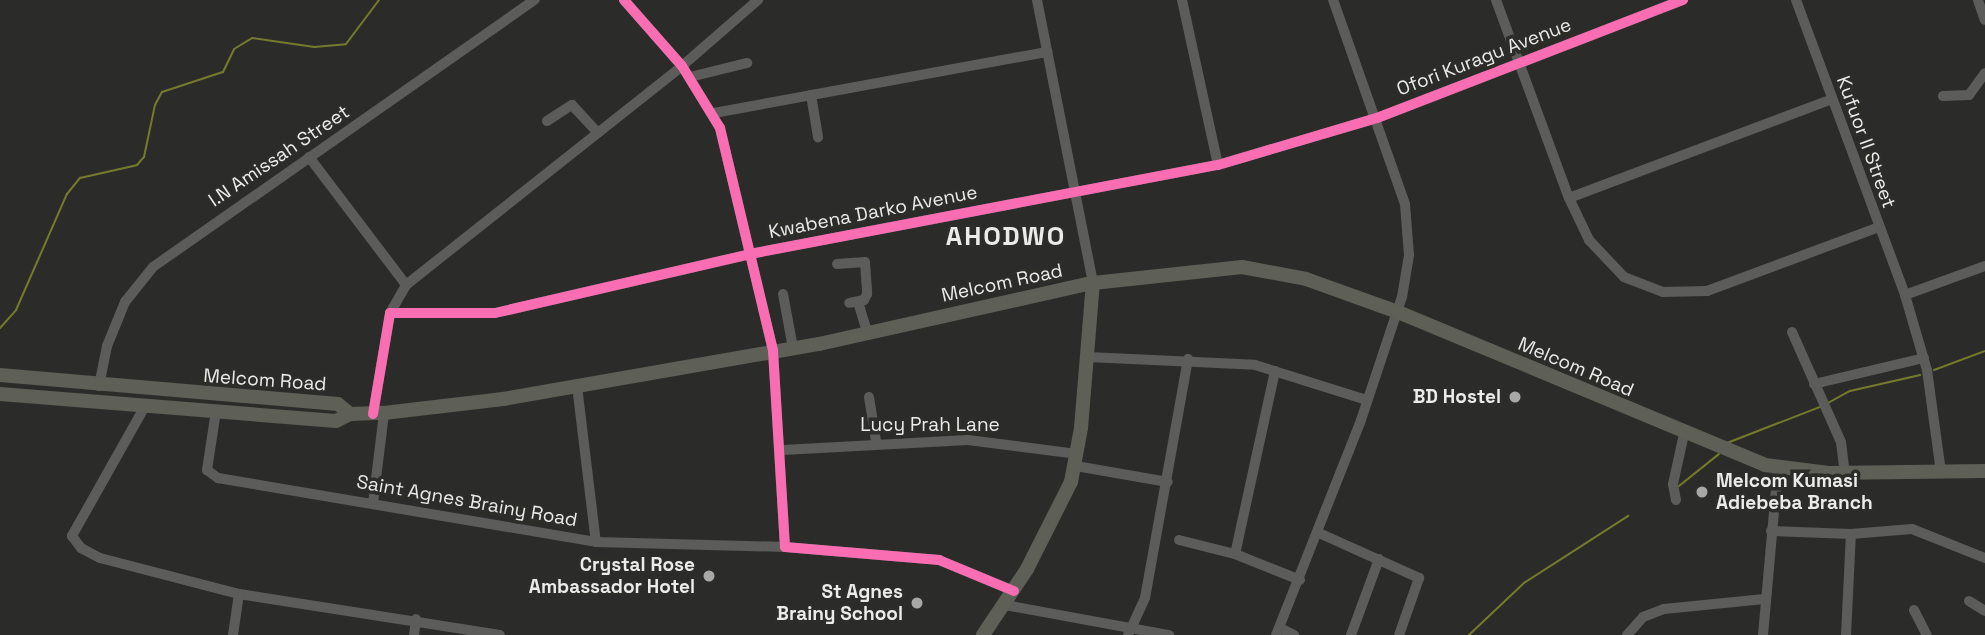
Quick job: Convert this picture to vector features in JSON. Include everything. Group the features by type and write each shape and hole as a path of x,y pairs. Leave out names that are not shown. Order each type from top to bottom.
{"main road":[{"name":"Melcom Road","path":"0,375 152,391 338,404 350,414 378,413 577,386 793,348 1093,284 1242,267 1306,279 1398,312 1684,434 1778,468 1845,473 1985,471"},
{"path":"984,635 1014,591 1055,518 1077,460 1093,284"},
{"path":"144,408 152,391"},
{"path":"0,394 144,408 336,421 350,414"}],"street":[{"name":"I.N Amissah Street","path":"99,386 107,346 125,302 153,267 535,0"},
{"path":"624,0 682,66 714,113 773,351 783,450 785,547"},
{"path":"373,503 378,413 390,313 406,285 682,66 758,0"},
{"path":"1037,0 1078,192 1093,284"},
{"path":"1182,0 1218,165"},
{"path":"1294,635 1278,632 1319,533 1367,400 1398,312 1406,276 1409,221 1377,118 1333,0"},
{"path":"1496,0 1569,198 1589,240 1609,264 1638,284 1676,293 1707,290 1879,228"},
{"name":"Ofori Kuragu Avenue","path":"1377,118 1683,0"},
{"name":"Kufuor II Street","path":"1796,0 1905,296 1924,358 1941,472"},
{"path":"1979,0 1985,20"},
{"path":"714,113 1047,52"},
{"path":"690,77 747,63"},
{"path":"1943,96 1969,95 1985,73"},
{"path":"810,95 818,137"},
{"path":"1569,198 1832,99"},
{"path":"547,121 572,105 598,132"},
{"name":"Kwabena Darko Avenue","path":"390,313 495,313 750,254 1218,165 1377,118"},
{"path":"309,157 406,285"},
{"path":"837,264 864,262 867,294 854,302 868,334"},
{"path":"1905,296 1985,266"},
{"path":"783,294 793,348"},
{"path":"1792,332 1843,448 1845,473"},
{"path":"1088,357 1188,359 1276,371 1367,400"},
{"path":"1814,384 1924,358"},
{"path":"1130,632 1145,598 1188,359"},
{"path":"1235,554 1276,371"},
{"path":"577,386 596,541"},
{"path":"869,397 876,441"},
{"path":"144,408 72,536 100,558 239,594 416,619 500,635"},
{"name":"Saint Agnes Brainy Road","path":"216,411 207,458 211,475 596,541 785,547 939,560 1014,591"},
{"path":"1676,500 1672,484 1684,434"},
{"name":"Lucy Prah Lane","path":"783,450 876,441 989,441 1168,482"},
{"path":"1763,635 1778,468"},
{"path":"1772,531 1851,534 1919,530 1985,558"},
{"path":"1319,533 1420,580 1398,635"},
{"path":"1846,635 1851,534"},
{"path":"1179,540 1235,554 1300,580"},
{"path":"1351,635 1379,559"},
{"path":"233,635 239,594"},
{"path":"1627,635 1643,617 1664,609 1765,599"},
{"path":"1969,601 1985,611"},
{"path":"1005,605 1130,632 1169,635"},
{"path":"1914,610 1927,635"},
{"path":"414,635 416,619"}],"waterway":[{"path":"0,328 16,310 67,194 80,178 137,165 144,157 155,105 162,92 223,72 234,49 252,38 314,47 346,44 379,0"},
{"path":"1934,370 1985,351"},
{"path":"1828,403 1850,391 1920,375"},
{"path":"1727,443 1820,407"},
{"path":"1679,486 1719,454"},
{"path":"1469,635 1524,583 1628,516"}],"cycle path":[{"path":"624,0 682,66 720,128 773,351 785,547 939,560 1014,591"},
{"path":"373,414 390,313 495,313 750,254 1218,165 1377,118 1683,0"}],"place":[{"name":"BD Hostel","path":"1515,397"},
{"name":"Melcom Kumasi Adiebeba Branch","path":"1702,492"},
{"name":"Crystal Rose Ambassador Hotel","path":"709,576"},
{"name":"St Agnes Brainy School","path":"917,603"}],"district":[{"name":"AHODWO","path":"1006,237"}]}
